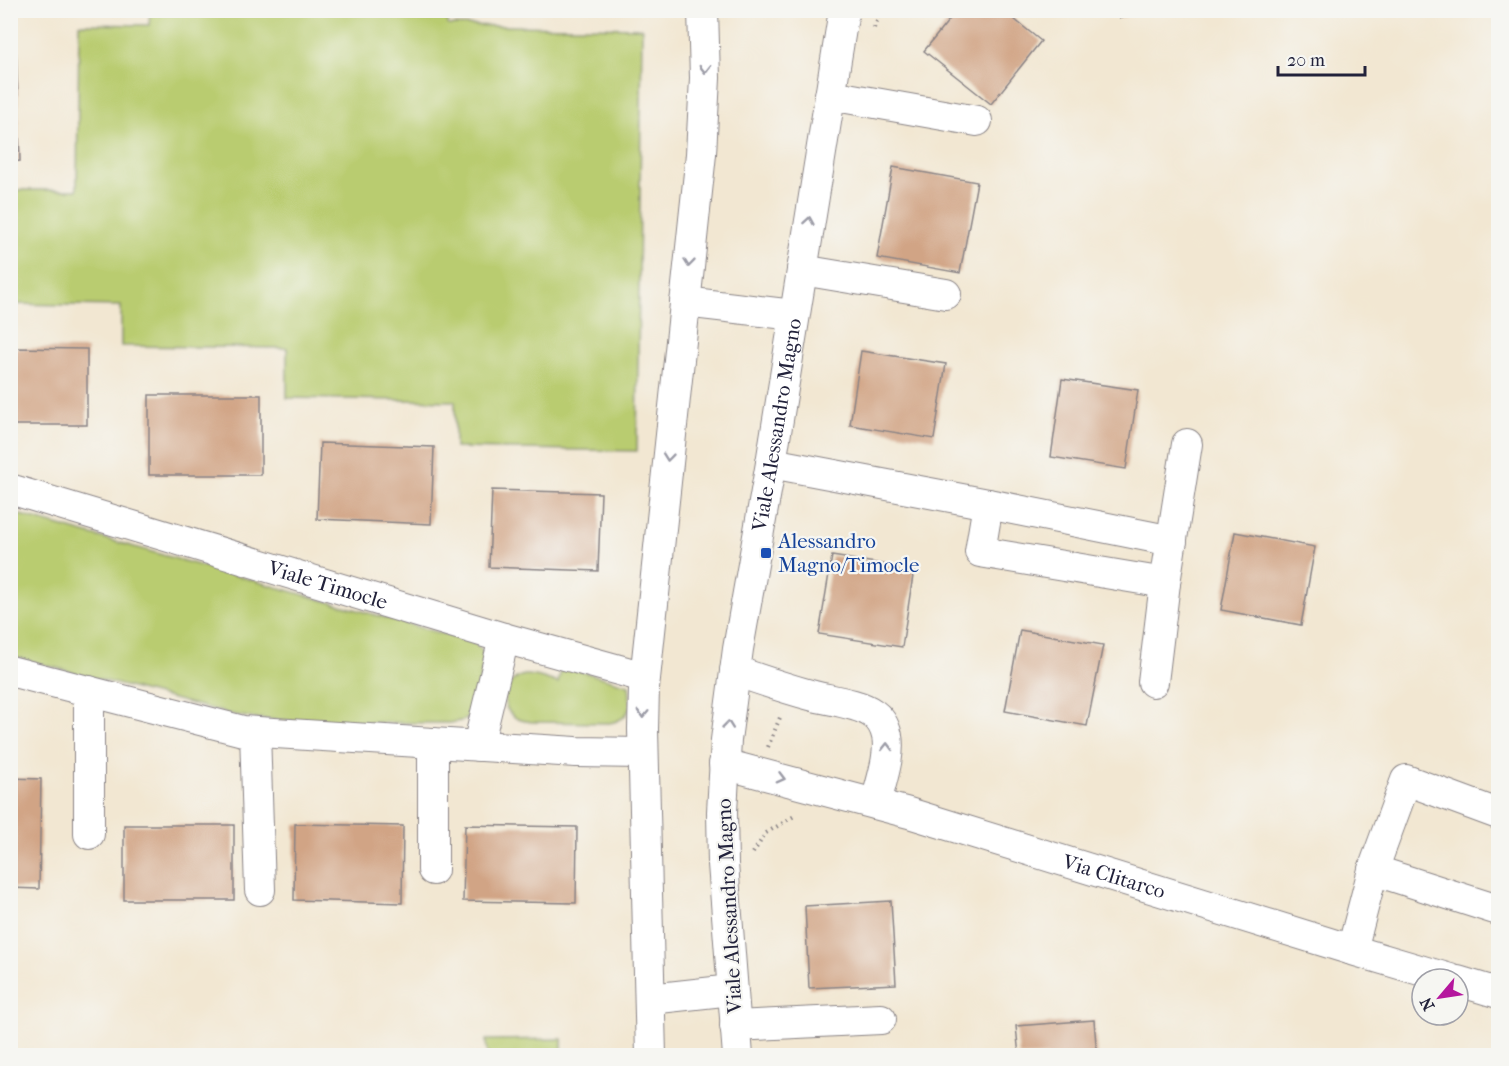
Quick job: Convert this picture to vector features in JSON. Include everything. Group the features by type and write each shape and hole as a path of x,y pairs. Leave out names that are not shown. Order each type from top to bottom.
{"street":[{"path":"651,1056 642,729 644,677 703,128 705,71 703,10"},
{"name":"Viale Alessandro Magno","path":"736,1041 723,864 724,764 735,671 845,15"},
{"path":"830,95 977,121"},
{"path":"802,270 946,294"},
{"path":"685,302 794,315"},
{"path":"1153,682 1165,583 1187,444"},
{"path":"771,463 1172,541"},
{"name":"Viale Timocle","path":"10,489 504,638 644,677"},
{"path":"988,504 980,552 1165,583"},
{"path":"478,746 504,638"},
{"path":"10,671 243,731 576,752 643,753"},
{"path":"735,671 792,690 863,708 879,719 888,745 876,804"},
{"path":"89,691 89,834"},
{"path":"255,732 260,890"},
{"path":"433,743 433,870"},
{"name":"Via Clitarco","path":"724,764 909,813 1410,967"},
{"path":"1352,950 1373,870 1406,780 1498,814"},
{"path":"1373,870 1498,910"},
{"path":"1470,985 1498,993"},
{"path":"650,999 732,990"},
{"path":"736,1041 881,1019"}],"path":[{"path":"758,772 792,690"},
{"path":"750,858 766,833 794,815 803,814"}],"green space":[{"path":"150,10 448,10 448,25 642,28 637,451 455,448 455,401 287,398 287,348 121,346 121,306 11,304 11,190 77,190 79,24 149,25"},
{"path":"10,512 475,643 483,652 483,660 472,705 465,720 450,723 304,722 252,718 11,656"},
{"path":"562,666 629,685 629,710 623,718 609,723 532,722 520,720 508,711 506,692 513,681 518,677 529,675 558,683"},
{"path":"562,1039 562,1055 487,1055 486,1040"}],"building":[{"path":"957,10 1003,10 1041,41 991,104 924,51"},
{"path":"1118,10 1142,10 1142,11 1120,18"},
{"path":"10,44 16,44 20,161 10,162"},
{"path":"893,167 977,182 960,273 877,258"},
{"path":"10,348 87,349 87,425 10,425"},
{"path":"861,351 946,364 934,439 850,425"},
{"path":"1062,379 1138,390 1126,469 1051,457"},
{"path":"149,395 261,395 261,475 149,475"},
{"path":"320,443 434,447 431,524 317,519"},
{"path":"492,490 601,493 598,571 489,567"},
{"path":"1235,532 1315,547 1301,625 1221,610"},
{"path":"832,556 914,569 902,647 819,634"},
{"path":"1020,630 1103,645 1087,726 1005,711"},
{"path":"10,778 41,779 39,889 10,888"},
{"path":"295,824 403,826 402,903 294,900"},
{"path":"124,825 234,825 234,900 124,900"},
{"path":"465,825 577,827 576,903 463,901"},
{"path":"891,901 896,984 809,988 805,906"},
{"path":"1094,1020 1097,1056 1019,1056 1016,1026"}],"place":[{"name":"Alessandro Magno/Timocle","path":"766,553"}]}
